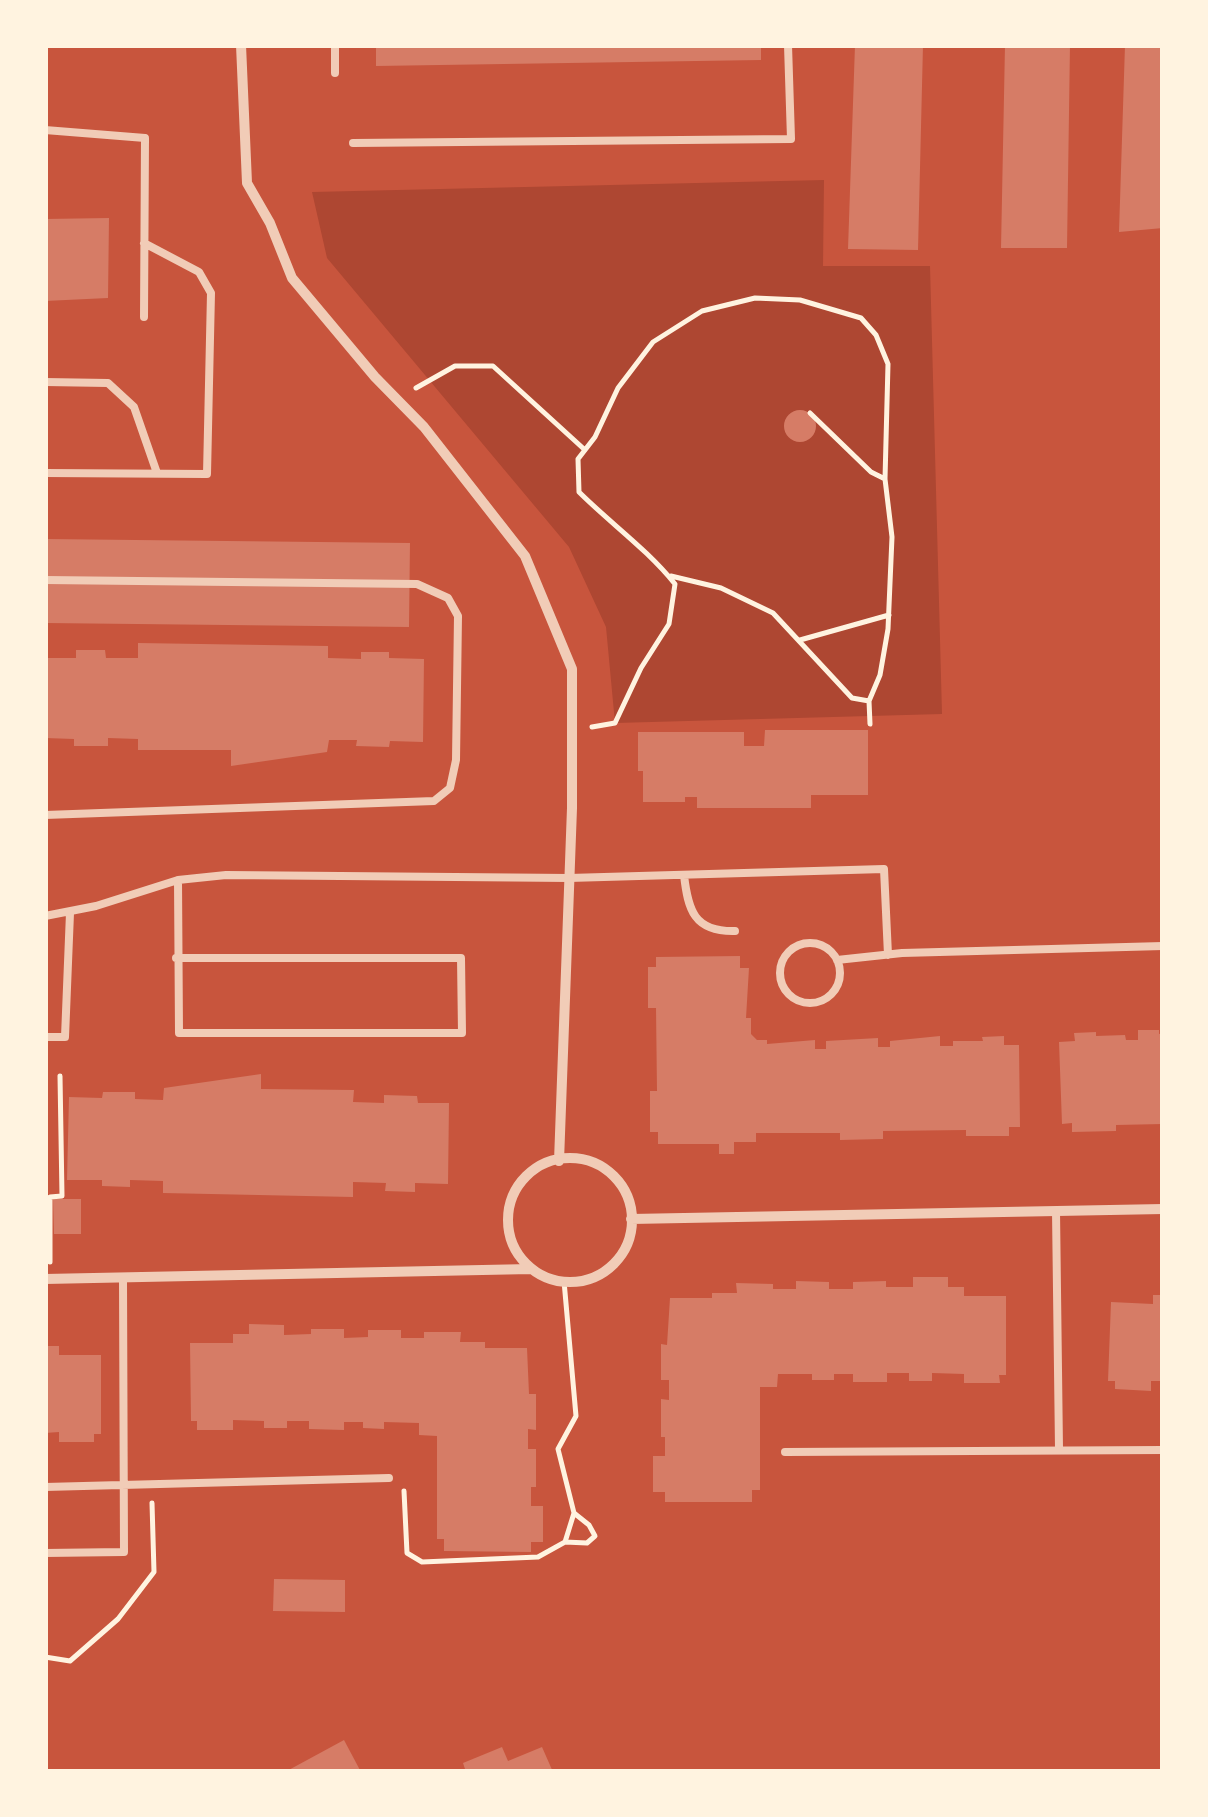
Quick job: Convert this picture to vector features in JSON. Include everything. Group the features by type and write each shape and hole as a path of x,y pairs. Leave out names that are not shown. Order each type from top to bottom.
{"street":[{"path":"241,45 247,182 270,223 292,278 424,428 524,556 572,669 559,1160"},
{"path":"48,1280 531,1270 556,1281 582,1282 602,1274 617,1261 628,1243 629,1200 618,1181 600,1166 578,1159 551,1161 528,1174 512,1196 507,1222 514,1249 531,1270"},
{"path":"631,1219 1163,1209"}],"lane":[{"path":"335,73 336,45"},
{"path":"353,143 791,138 788,45"},
{"path":"45,130 144,138 144,317"},
{"path":"45,474 207,474 211,292 199,272 144,244"},
{"path":"45,382 108,383 134,408 157,474"},
{"path":"45,580 410,584 448,598 458,616 456,760 450,788 434,800 45,816"},
{"path":"45,916 178,880 226,875 569,878 884,869 888,955"},
{"path":"684,875 687,902 697,921 723,932 735,931"},
{"path":"176,958 461,958 462,1033 178,1033 176,958 178,880"},
{"path":"45,1037 65,1037 70,912"},
{"path":"837,960 839,982 826,998 806,1002 786,990 781,966 786,954 807,942 819,944 837,960 1163,946"},
{"path":"1056,1211 1059,1450"},
{"path":"45,1553 124,1552 123,1280"},
{"path":"785,1452 1163,1450"},
{"path":"45,1487 389,1478"}],"path":[{"path":"572,731 615,723 641,668 669,624 674,584 657,560 614,527 578,492 578,458 618,388 653,342 702,311 756,298 800,300 860,318 876,334 888,364 884,479 892,536 888,615 880,675 869,701 870,724"},
{"path":"396,399 454,366 492,366 585,450"},
{"path":"810,412 871,472 884,479"},
{"path":"668,575 721,588 773,614 852,698 869,701"},
{"path":"799,640 888,615"},
{"path":"48,1280 50,1197 62,1196 60,1076"},
{"path":"564,1281 576,1416 558,1449 574,1514 565,1542"},
{"path":"389,1478 404,1477 406,1553 422,1562 538,1557 565,1542 587,1543 595,1536 589,1525 574,1514"},
{"path":"45,1657 70,1660 118,1620 154,1572 152,1483"}],"shaded area":[{"path":"824,180 823,266 930,266 942,714 615,723 606,627 569,547 327,258 312,192"}],"building":[{"path":"376,45 761,45 761,60 376,66"},
{"path":"855,45 923,45 918,250 848,249"},
{"path":"1005,45 1070,45 1067,248 1001,248"},
{"path":"1125,45 1163,45 1163,228 1119,232"},
{"path":"109,218 108,298 45,301 45,219"},
{"path":"800,410 812,414 816,426 812,438 800,442 788,438 784,426 788,414"},
{"path":"45,539 410,543 409,627 45,623"},
{"path":"138,643 328,646 328,658 361,659 361,652 389,652 389,658 424,659 423,742 390,741 389,747 356,746 357,740 329,740 327,752 231,766 231,750 138,750 138,739 108,738 108,746 74,746 74,739 45,738 45,658 76,658 76,650 105,650 106,658 138,658"},
{"path":"765,730 868,730 868,795 811,795 811,808 697,808 697,797 685,797 685,802 643,802 638,732 744,732 744,746 764,746"},
{"path":"740,956 740,968 749,968 746,1018 751,1018 751,1034 757,1040 767,1040 767,1044 815,1040 815,1049 826,1049 826,1041 878,1038 878,1047 890,1047 890,1041 940,1036 940,1046 953,1046 953,1041 1004,1036 1004,1045 1019,1045 1020,1127 1009,1127 1009,1136 966,1136 966,1130 883,1131 883,1139 840,1140 840,1133 756,1133 756,1142 734,1142 734,1154 719,1154 719,1144 658,1144 658,1132 650,1132 650,1091 657,1091 656,1008 648,1008 648,967 656,967 656,957"},
{"path":"1138,1030 1163,1033 1163,1124 1116,1125 1116,1131 1072,1132 1072,1123 1062,1124 1059,1042 1075,1041 1074,1033 1096,1032 1096,1036 1125,1035 1126,1040 1138,1040"},
{"path":"261,1074 261,1089 354,1090 353,1102 384,1103 384,1095 417,1096 418,1103 449,1103 448,1184 415,1183 415,1192 385,1191 386,1183 353,1182 353,1197 163,1193 163,1181 130,1180 130,1187 102,1186 102,1180 67,1180 69,1097 102,1098 103,1092 135,1092 135,1099 163,1100 164,1088"},
{"path":"53,1199 81,1199 81,1234 54,1234"},
{"path":"913,1277 948,1277 948,1287 964,1287 964,1296 1006,1296 1006,1375 999,1375 1000,1383 964,1383 964,1374 932,1373 932,1381 909,1381 909,1373 887,1373 887,1382 853,1382 853,1374 834,1374 834,1380 812,1380 812,1374 778,1374 777,1387 760,1387 760,1490 752,1490 752,1502 665,1502 665,1492 653,1492 653,1456 665,1456 661,1399 669,1400 669,1380 661,1380 661,1344 667,1345 670,1298 712,1298 712,1293 737,1293 736,1283 796,1289 796,1281 829,1282 829,1289 853,1289 853,1282 886,1281 886,1287 913,1287"},
{"path":"1153,1295 1163,1295 1163,1381 1151,1381 1151,1391 1115,1389 1115,1381 1108,1381 1111,1302 1153,1304"},
{"path":"249,1324 284,1325 284,1335 311,1334 311,1329 344,1329 344,1338 368,1337 368,1330 401,1330 401,1338 424,1338 424,1332 461,1332 460,1342 485,1342 485,1348 527,1348 529,1394 536,1394 536,1430 528,1429 528,1449 536,1449 536,1487 531,1487 531,1506 543,1506 543,1542 531,1542 531,1552 444,1551 444,1539 437,1539 437,1436 419,1435 419,1423 384,1422 384,1429 363,1428 363,1422 344,1422 344,1430 309,1429 309,1421 287,1421 287,1428 264,1428 264,1421 233,1420 233,1430 197,1430 197,1421 191,1421 190,1343 233,1343 233,1334 249,1334"},
{"path":"45,1346 59,1346 59,1355 101,1355 101,1434 94,1434 94,1442 59,1442 59,1432 45,1433"},
{"path":"274,1579 345,1580 345,1612 273,1611"},
{"path":"344,1740 361,1772 285,1772"},
{"path":"502,1747 508,1761 542,1747 553,1772 466,1772 463,1763"}]}
